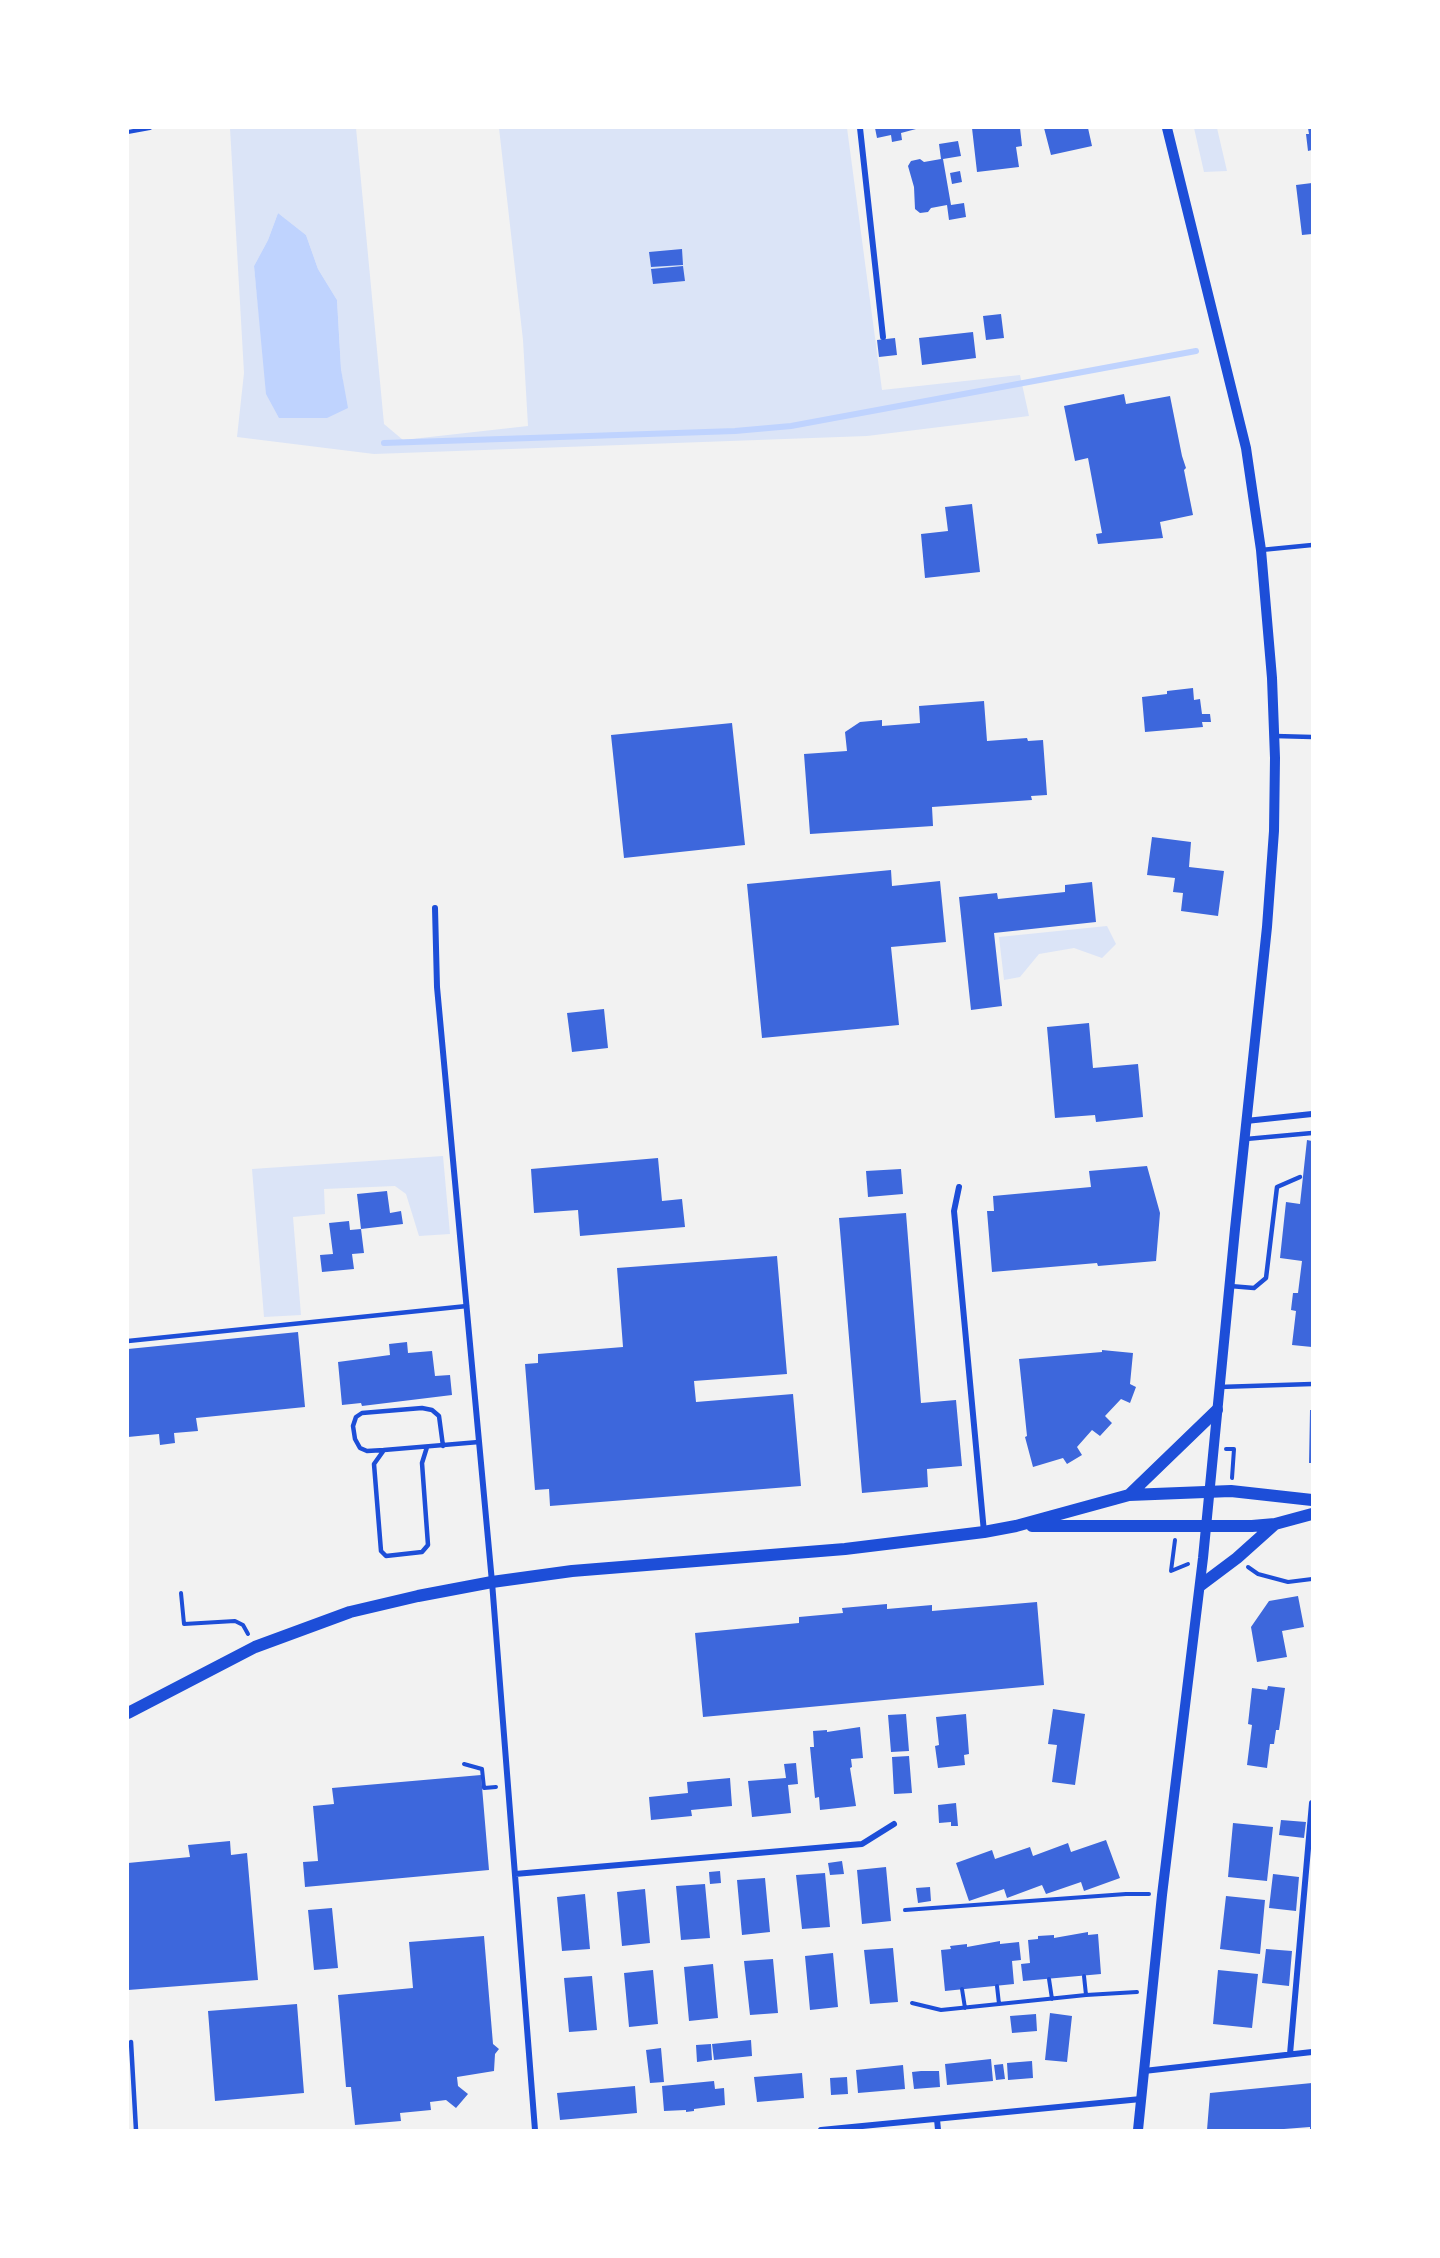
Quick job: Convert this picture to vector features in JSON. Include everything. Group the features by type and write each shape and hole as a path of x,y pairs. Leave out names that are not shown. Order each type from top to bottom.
{"main road":[{"path":"1129,1495 1217,1410"},
{"path":"128,1713 255,1647 350,1612 492,1582 582,1570 845,1549 984,1532 1016,1526 1129,1495 1231,1491 1312,1500"},
{"path":"1016,1526 1252,1526 1275,1524 1312,1514"},
{"path":"1200,1585 1237,1558 1275,1524"}],"street":[{"path":"860,128 883,337"},
{"path":"1138,2130 1162,1894 1210,1492 1274,842 1275,736 1272,678 1261,550 1246,448 1167,128"},
{"path":"435,908 437,987 480,1442 535,2130"},
{"path":"1246,1120 1312,1114"},
{"path":"959,1187 954,1211 984,1532"},
{"path":"1290,2054 1312,1803"},
{"path":"515,1874 862,1844 894,1824"},
{"path":"1144,2071 1312,2052"},
{"path":"821,2130 1141,2099"},
{"path":"937,2119 938,2130"}],"lane":[{"path":"1261,550 1312,545"},
{"path":"1275,736 1312,737"},
{"path":"1245,1140 1312,1133"},
{"path":"1230,1286 1254,1288 1266,1278 1277,1187 1300,1177"},
{"path":"128,1341 467,1306"},
{"path":"1219,1387 1312,1384"},
{"path":"443,1446 439,1416 432,1410 423,1408 362,1413 356,1417 353,1426 355,1439 360,1448 367,1451 443,1446 480,1442"},
{"path":"384,1450 374,1464 381,1551 386,1556 422,1552 428,1545 422,1463 427,1447"},
{"path":"130,2042 136,2130"}],"path":[{"path":"128,132 150,128"},
{"path":"181,1593 184,1624 235,1621 243,1625 255,1647"},
{"path":"464,1764 482,1769 484,1788 494,1787"},
{"path":"905,1910 1126,1894 1162,1894"},
{"path":"1084,1976 1086,1995"},
{"path":"1049,1979 1052,1999"},
{"path":"997,1986 999,2004"},
{"path":"962,1989 965,2008"},
{"path":"912,2003 942,2010 1086,1995 1129,1992 1153,1994"}],"shaded area":[{"path":"230,128 356,128 384,424 403,440 528,426 523,340 499,128 847,128 882,390 1020,375 1029,416 867,436 374,454 237,437 244,373","holes":["278,213 306,235 318,269 337,300 341,369 347,408 260,324 254,266 268,240"]},
{"path":"1194,128 1217,128 1227,171 1204,172"},
{"path":"1107,926 1116,944 1102,958 1074,948 1039,954 1020,977 1004,980 999,937"},
{"path":"443,1156 450,1234 419,1236 406,1194 395,1186 324,1189 325,1214 293,1217 301,1315 264,1317 252,1169"}],"water":[{"path":"278,213 306,235 318,269 337,300 341,369 348,408 327,418 279,418 266,394 254,266 268,240"}],"building":[{"path":"875,128 916,129 901,133 902,140 892,142 891,135 877,138"},
{"path":"972,128 1020,128 1022,146 1016,147 1019,167 977,172"},
{"path":"1044,128 1088,128 1092,146 1051,155"},
{"path":"1308,128 1312,128 1312,150 1308,151 1306,134 1309,134"},
{"path":"958,141 961,156 943,159 951,205 964,203 966,217 949,220 947,205 920,213 915,209 914,187 908,166 911,161 920,159 924,162 941,159 939,144"},
{"path":"960,171 962,182 952,184 950,173"},
{"path":"1312,183 1312,234 1302,235 1296,185"},
{"path":"682,249 683,265 651,267 649,252"},
{"path":"683,266 685,281 653,284 651,269"},
{"path":"1001,314 1004,338 986,340 983,316"},
{"path":"973,332 976,358 922,365 919,338"},
{"path":"895,338 897,355 879,357 877,340"},
{"path":"1124,394 1126,404 1170,396 1186,468 1184,470 1193,515 1160,522 1163,538 1098,544 1096,534 1102,533 1088,458 1075,461 1064,406"},
{"path":"972,504 980,572 925,578 921,534 948,531 945,507"},
{"path":"1193,688 1194,700 1200,699 1202,714 1210,714 1211,722 1202,722 1203,727 1145,732 1142,697"},
{"path":"984,701 987,741 1027,738 1028,741 1043,740 1047,795 1031,796 1032,800 932,807 933,826 810,834 804,754 847,751 845,732 860,722 882,720 882,726 920,723 919,706"},
{"path":"732,723 745,845 624,858 611,735"},
{"path":"1152,837 1191,842 1189,867 1224,871 1218,916 1181,911 1183,893 1173,892 1175,878 1147,875"},
{"path":"891,870 892,886 940,881 946,942 891,947 899,1025 762,1038 747,884"},
{"path":"1092,882 1096,922 994,933 1002,1006 971,1010 959,897 997,893 998,899 1065,892 1065,885"},
{"path":"604,1009 608,1048 572,1052 567,1013"},
{"path":"1089,1023 1093,1068 1138,1064 1143,1117 1096,1122 1095,1115 1055,1118 1047,1027"},
{"path":"1307,1140 1312,1141 1312,1347 1292,1345 1296,1311 1291,1310 1293,1293 1298,1293 1302,1261 1280,1258 1286,1202 1300,1204"},
{"path":"658,1158 662,1201 682,1199 685,1227 580,1236 578,1210 534,1213 531,1169"},
{"path":"1147,1166 1160,1213 1156,1261 1098,1266 1097,1263 992,1272 987,1211 994,1211 993,1196 1091,1187 1089,1171"},
{"path":"901,1169 903,1194 868,1197 866,1171"},
{"path":"387,1191 390,1213 401,1211 403,1224 361,1229 357,1194"},
{"path":"906,1213 921,1403 956,1400 962,1466 927,1469 928,1487 862,1493 839,1218"},
{"path":"349,1221 350,1230 361,1229 364,1253 352,1254 354,1269 322,1272 320,1255 333,1254 329,1223"},
{"path":"777,1256 787,1374 694,1381 696,1402 793,1394 801,1486 550,1506 549,1489 535,1490 525,1364 538,1363 538,1354 623,1347 617,1268"},
{"path":"298,1332 305,1407 196,1418 198,1431 174,1433 175,1443 160,1445 159,1434 128,1437 128,1349"},
{"path":"407,1342 408,1353 432,1351 435,1376 450,1375 452,1395 362,1406 361,1403 342,1405 338,1362 390,1355 389,1344"},
{"path":"1102,1350 1133,1353 1130,1384 1136,1387 1130,1403 1121,1399 1105,1416 1112,1423 1100,1436 1092,1430 1077,1447 1082,1455 1067,1464 1063,1458 1033,1467 1025,1437 1027,1436 1019,1359 1102,1352"},
{"path":"1310,1410 1312,1410 1312,1463 1309,1463"},
{"path":"1298,1596 1304,1627 1282,1631 1287,1657 1257,1662 1251,1627 1269,1601"},
{"path":"1037,1602 1044,1685 703,1717 695,1633 799,1623 799,1617 843,1613 842,1608 887,1604 887,1609 932,1605 932,1611"},
{"path":"1268,1686 1285,1688 1279,1730 1276,1730 1274,1744 1270,1744 1267,1768 1247,1765 1252,1725 1248,1724 1252,1688 1267,1690"},
{"path":"1053,1709 1085,1714 1075,1785 1052,1782 1057,1745 1048,1744"},
{"path":"906,1714 909,1751 891,1752 888,1715"},
{"path":"966,1714 969,1754 964,1755 965,1765 938,1768 935,1746 939,1745 936,1717"},
{"path":"860,1727 863,1758 851,1759 852,1767 850,1768 856,1806 820,1810 819,1797 815,1798 810,1747 814,1747 813,1731 827,1730 827,1732"},
{"path":"909,1756 912,1793 894,1794 892,1757"},
{"path":"796,1763 798,1784 788,1785 791,1813 752,1817 748,1781 786,1778 784,1764"},
{"path":"481,1775 489,1870 305,1887 303,1862 318,1861 313,1806 334,1804 332,1788"},
{"path":"730,1778 732,1806 691,1810 692,1816 651,1820 649,1797 688,1793 687,1782"},
{"path":"956,1803 958,1826 951,1826 951,1822 939,1823 938,1805"},
{"path":"1281,1820 1306,1822 1304,1838 1279,1835"},
{"path":"1233,1823 1273,1827 1267,1881 1228,1877"},
{"path":"1106,1840 1120,1878 1084,1891 1081,1882 1046,1894 1042,1885 1007,1898 1004,1889 969,1901 956,1863 992,1850 995,1859 1030,1847 1033,1856 1068,1843 1071,1852"},
{"path":"230,1841 231,1855 247,1853 258,1980 128,1990 128,1863 190,1857 188,1845"},
{"path":"842,1861 844,1874 830,1875 828,1863"},
{"path":"886,1867 891,1921 862,1924 857,1870"},
{"path":"720,1871 721,1883 710,1884 709,1872"},
{"path":"825,1873 830,1927 802,1929 796,1875"},
{"path":"1273,1874 1299,1877 1296,1911 1269,1908"},
{"path":"765,1878 770,1932 742,1935 737,1880"},
{"path":"705,1884 710,1938 681,1940 676,1886"},
{"path":"930,1887 931,1901 918,1903 916,1888"},
{"path":"645,1889 650,1943 622,1946 617,1892"},
{"path":"585,1894 590,1949 562,1951 557,1897"},
{"path":"1226,1896 1265,1900 1260,1954 1220,1949"},
{"path":"332,1908 338,1968 314,1970 308,1910"},
{"path":"1088,1932 1088,1935 1098,1934 1101,1974 1023,1981 1021,1964 1030,1963 1028,1940 1038,1939 1038,1936 1054,1935 1054,1938"},
{"path":"484,1936 493,2044 499,2049 495,2054 494,2071 457,2077 458,2086 468,2094 456,2108 446,2100 430,2102 431,2110 400,2113 401,2121 355,2125 351,2087 346,2087 338,1995 413,1988 409,1942"},
{"path":"1000,1941 1000,1944 1019,1942 1021,1960 1012,1961 1014,1984 945,1991 941,1950 951,1949 950,1946 967,1944 967,1947"},
{"path":"893,1948 898,2002 870,2004 864,1950"},
{"path":"1266,1949 1292,1951 1289,1986 1262,1983"},
{"path":"833,1953 838,2007 810,2010 805,1956"},
{"path":"773,1959 778,2013 750,2015 744,1961"},
{"path":"713,1964 718,2018 689,2021 684,1967"},
{"path":"653,1970 658,2024 629,2027 624,1973"},
{"path":"1218,1970 1258,1974 1252,2028 1213,2024"},
{"path":"592,1976 597,2030 569,2032 564,1978"},
{"path":"297,2004 304,2093 215,2101 208,2011"},
{"path":"1050,2013 1072,2016 1067,2062 1045,2060"},
{"path":"1036,2014 1037,2031 1012,2033 1010,2016"},
{"path":"751,2040 752,2056 714,2060 712,2044"},
{"path":"711,2044 712,2060 697,2062 696,2045"},
{"path":"661,2048 664,2082 650,2083 646,2050"},
{"path":"991,2059 993,2081 947,2085 945,2064"},
{"path":"1032,2061 1033,2078 1008,2080 1007,2063"},
{"path":"1003,2064 1005,2079 996,2080 994,2065"},
{"path":"903,2065 905,2089 858,2093 856,2070"},
{"path":"939,2071 940,2087 914,2089 912,2072"},
{"path":"802,2073 804,2098 757,2102 754,2077"},
{"path":"847,2077 848,2094 831,2095 830,2078"},
{"path":"714,2081 715,2089 724,2088 725,2105 686,2112 686,2110 664,2111 662,2086"},
{"path":"1312,2083 1312,2130 1310,2127 1271,2130 1207,2130 1210,2093"},
{"path":"635,2086 637,2113 560,2120 557,2093"}],"waterway":[{"path":"384,443 735,431 791,426 1196,351"}]}
